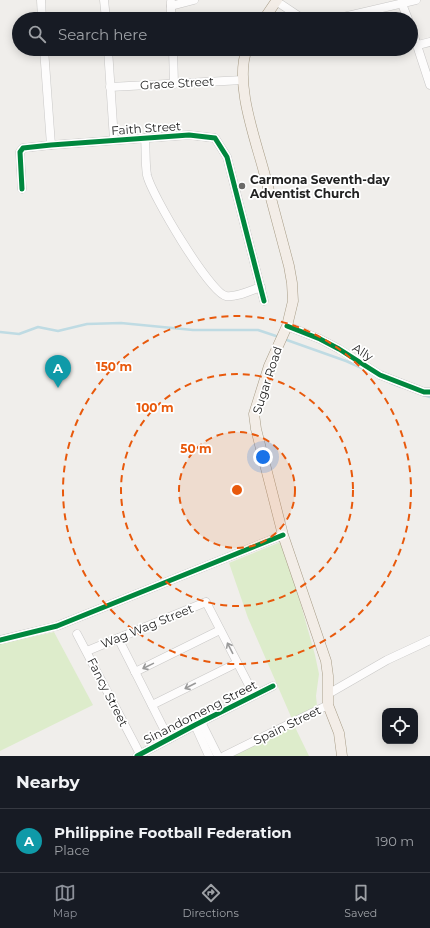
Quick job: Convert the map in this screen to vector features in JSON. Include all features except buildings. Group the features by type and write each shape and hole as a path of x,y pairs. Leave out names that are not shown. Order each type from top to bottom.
{"main road":[{"path":"269,12 276,1"},
{"name":"Sugar Road","path":"245,56 243,64 243,80 247,108 289,266 292,284 292,301 287,326 275,352 254,414 256,429 283,535 326,661 328,676 328,705 339,733 342,756"}],"street":[{"path":"41,0 42,12"},
{"path":"104,0 105,12"},
{"path":"171,3 194,0"},
{"path":"366,12 416,0"},
{"path":"276,1 292,12"},
{"path":"402,4 405,12"},
{"path":"430,42 418,45 430,85"},
{"path":"45,56 51,144"},
{"path":"108,56 114,140"},
{"path":"173,56 174,84"},
{"name":"Grace Street","path":"110,86 243,80"},
{"name":"Faith Street","path":"22,189 20,152 23,148 51,144 189,135 215,138 227,157 264,301"},
{"name":"Faith Street","path":"145,138 147,175 152,187 171,225 213,287 225,296 234,296 261,287"},
{"name":"Ally","path":"287,326 333,346 380,375 424,392 430,392"},
{"path":"0,640 57,626 283,535"},
{"name":"Wag Wag Street","path":"87,651 206,602 220,630"},
{"path":"135,672 220,630 254,695"},
{"name":"Fancy Street","path":"78,634 138,755"},
{"path":"118,638 169,739"},
{"path":"328,694 387,660 430,640"},
{"path":"152,705 237,663"},
{"name":"Sinandomeng Street","path":"138,755 273,686"},
{"name":"Spain Street","path":"224,756 328,705"},
{"path":"198,724 212,754"}],"green space":[{"path":"283,541 319,674 316,696 317,706 292,719 248,618 229,563"},
{"path":"54,632 93,705 0,751 0,644"},
{"path":"294,725 309,756 232,756"}],"waterway":[{"path":"0,332 19,334 38,327 58,331 87,324 121,323 193,330 258,330 279,337"},
{"path":"284,339 364,369"},
{"path":"391,383 401,387"},
{"path":"423,395 430,397"}],"cycle path":[{"path":"22,189 20,152 23,148 189,135 215,138 227,157 264,301"},
{"path":"287,326 320,339 339,349 380,375 424,392 430,392"},
{"path":"0,640 57,626 283,535"},
{"path":"137,756 273,686"}],"place":[{"name":"Carmona Seventh-day Adventist Church","path":"242,186"},
{"name":"Philippine Football Federation","path":"58,388"}]}
